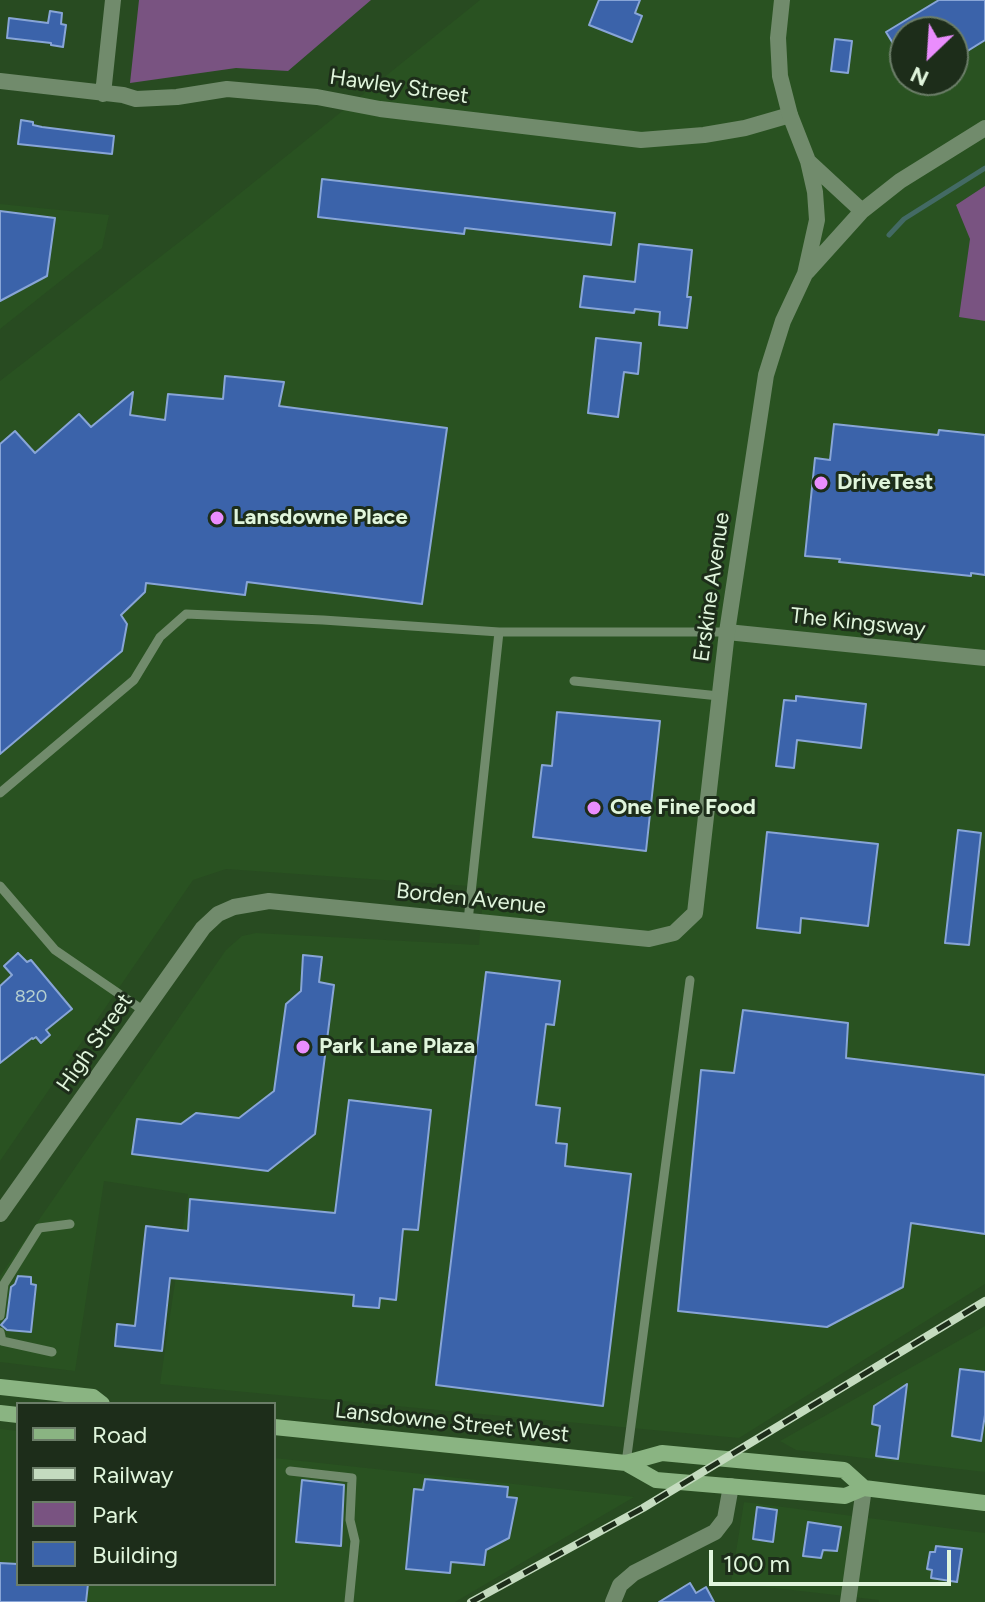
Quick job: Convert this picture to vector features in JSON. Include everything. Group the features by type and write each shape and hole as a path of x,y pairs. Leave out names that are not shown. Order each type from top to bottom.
{"main road":[{"path":"0,1387 93,1397 99,1402"},
{"name":"Lansdowne Street West","path":"276,1427 626,1463 662,1453 844,1470 864,1488"},
{"name":"Lansdowne Street West","path":"626,1463 656,1480 845,1496 864,1488 985,1503"}],"street":[{"path":"103,94 113,0"},
{"path":"782,0 778,38 780,76 815,192 817,220 805,274"},
{"name":"Hawley Street","path":"0,81 136,99 177,97 227,89 317,97 380,109 641,140 704,135 745,128 790,115"},
{"path":"805,274 862,211 900,181 985,128"},
{"path":"808,161 862,211"},
{"name":"Erskine Avenue","path":"695,913 727,632 766,375 783,321 805,274"},
{"name":"The Kingsway","path":"727,632 985,658"},
{"name":"Borden Avenue","path":"234,907 269,901 649,939 674,933 695,913"},
{"name":"High Street","path":"0,1214 203,928 218,914 234,907"},
{"path":"613,1602 620,1585 634,1573 715,1532 725,1519 731,1486"},
{"path":"848,1602 864,1488"}],"lane":[{"path":"0,793 134,680 160,637 186,614 499,632 727,632"},
{"path":"468,921 499,632"},
{"path":"574,681 719,696"},
{"path":"0,886 55,950 144,1011"},
{"path":"626,1463 690,980"},
{"path":"0,1316 4,1284 39,1228 70,1224"},
{"path":"0,1332 2,1341 52,1352"},
{"path":"290,1471 352,1478 350,1520 355,1541 349,1602"}],"shaded area":[{"path":"480,0 985,0 985,1284 739,1438 160,1384 188,1194 104,1181 75,1371 0,1362 0,1276 226,950 242,936 256,933 479,945 484,887 226,869 193,880 0,1161 0,381 191,233"},
{"path":"0,204 109,215 102,248 0,329"},
{"path":"985,1326 985,1472 796,1450 780,1441"},
{"path":"0,1429 16,1431 16,1586 276,1586 276,1458 634,1497 455,1602 0,1602"},
{"path":"744,1502 985,1533 985,1602 879,1602 731,1583"}],"green space":[{"path":"139,0 371,0 288,71 236,68 130,83"},
{"path":"985,186 985,321 959,317 970,239 956,205"}],"building":[{"path":"599,0 640,0 635,13 642,16 632,42 589,25"},
{"path":"939,0 985,0 985,40 969,50 969,16 912,16"},
{"path":"50,11 62,13 61,24 66,25 63,47 7,38 9,18 48,23"},
{"path":"835,39 852,41 848,73 831,71"},
{"path":"21,120 42,127 114,136 112,154 18,144"},
{"path":"322,179 615,213 611,245 465,228 464,234 318,217"},
{"path":"0,211 55,218 47,276 0,301"},
{"path":"639,244 692,250 687,328 659,325 660,312 635,309 634,313 580,307 584,276 635,282"},
{"path":"596,338 641,343 638,374 624,372 618,417 588,413"},
{"name":"Lansdowne Place","path":"225,376 284,382 279,406 447,428 422,604 247,582 245,595 146,583 145,592 121,615 127,624 122,651 0,754 0,444 15,431 35,453 79,414 91,427 133,392 130,415 165,420 168,394 223,399"},
{"path":"834,424 938,435 939,430 985,435 985,575 971,573 971,576 805,556 815,458 830,460"},
{"path":"796,696 866,704 861,748 797,740 794,768 776,766 784,700 796,701"},
{"path":"557,712 660,721 646,851 533,837 542,765 552,766"},
{"path":"958,830 981,833 969,945 945,943"},
{"path":"767,832 878,844 868,926 801,918 800,933 757,928"},
{"path":"18,953 27,962 31,960 72,1009 46,1030 50,1035 41,1043 36,1037 32,1038 0,1063 0,986 12,975 4,966"},
{"name":"Park Lane Plaza","path":"303,955 322,957 319,982 334,985 315,1134 268,1171 132,1154 137,1119 181,1124 196,1113 239,1118 274,1091 286,1004 301,991"},
{"path":"486,972 560,981 554,1025 546,1024 536,1105 560,1108 556,1143 567,1144 565,1166 631,1174 603,1406 436,1385"},
{"path":"743,1010 848,1023 846,1058 985,1075 985,1234 911,1223 903,1287 827,1327 678,1311 701,1070 734,1073"},
{"path":"349,1100 431,1110 418,1230 403,1229 396,1300 380,1298 379,1308 353,1306 354,1295 170,1278 162,1351 115,1346 117,1324 135,1326 146,1226 188,1231 190,1199 335,1213"},
{"path":"18,1276 31,1277 31,1284 36,1285 31,1332 7,1330 1,1325 7,1318 11,1287"},
{"path":"960,1369 985,1372 985,1415 981,1441 952,1436"},
{"path":"907,1384 898,1459 876,1456 880,1426 872,1424 874,1406"},
{"path":"425,1479 508,1487 507,1497 517,1498 509,1538 486,1550 484,1565 451,1562 450,1573 406,1569 414,1489 423,1490"},
{"path":"302,1480 344,1485 341,1546 296,1542"},
{"path":"757,1507 777,1510 773,1542 753,1539"},
{"path":"808,1522 841,1527 837,1551 823,1550 821,1558 803,1556"},
{"path":"936,1546 962,1549 957,1582 931,1578 932,1570 927,1569 930,1552 935,1552"},
{"path":"0,1563 16,1564 16,1586 88,1586 86,1602 0,1602"},
{"path":"690,1583 696,1593 706,1587 714,1602 659,1602"}],"waterway":[{"path":"889,235 904,219 985,168"}],"railway":[{"path":"471,1602 643,1508 985,1301"}],"place":[{"name":"DriveTest","path":"821,483"},
{"name":"Lansdowne Place","path":"217,518"},
{"name":"One Fine Food","path":"594,808"},
{"name":"Park Lane Plaza","path":"303,1047"}]}
